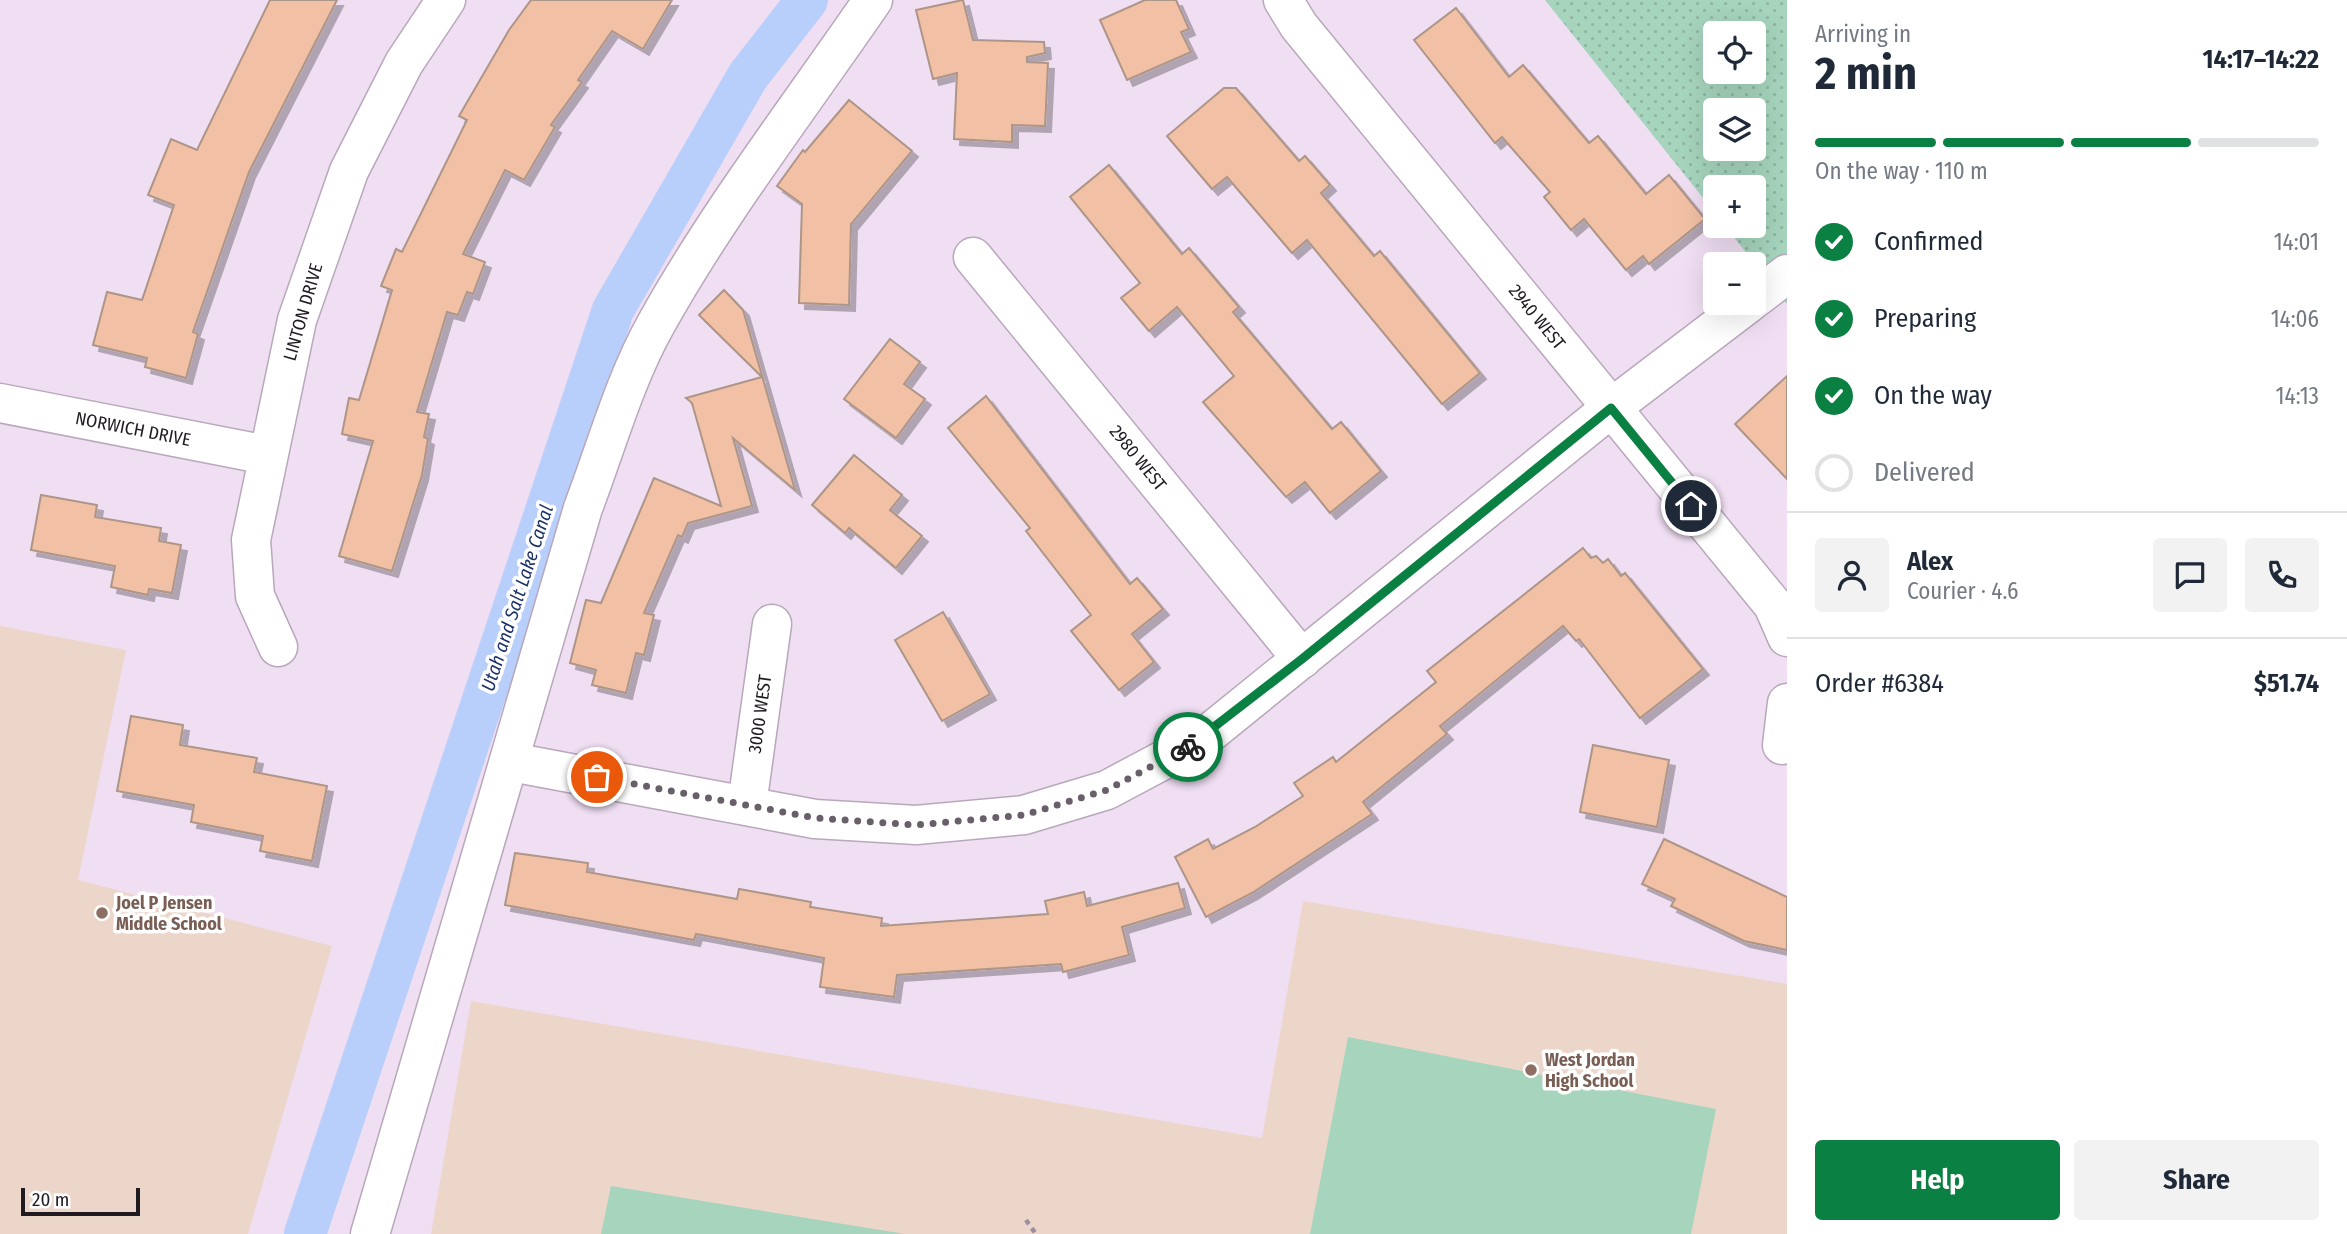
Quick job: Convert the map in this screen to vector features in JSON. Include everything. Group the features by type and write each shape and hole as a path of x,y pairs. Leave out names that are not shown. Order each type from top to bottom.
{"street":[{"name":"LINTON DRIVE","path":"278,647 255,596 251,540 297,320 349,171 404,63 446,0"},
{"path":"370,1234 583,508 624,398 654,327 691,265 873,0"},
{"name":"2940 WEST","path":"1283,0 1299,26 1773,606 1787,637"},
{"name":"2980 WEST","path":"973,257 1302,659"},
{"path":"1766,290 1787,274"},
{"path":"522,764 815,818 916,825 1024,815 1107,790 1201,740 1611,408 1733,315"},
{"name":"NORWICH DRIVE","path":"0,403 267,455"},
{"name":"3000 WEST","path":"747,805 772,624"},
{"path":"1782,744 1787,703"}],"path":[{"path":"1026,1220 1036,1234"}],"shaded area":[{"name":"Joel P Jensen Middle School","path":"0,626 126,650 78,880 332,946 248,1234 0,1234"},
{"name":"West Jordan High School","path":"1303,901 1787,984 1787,1234 431,1234 471,1001 1262,1138"}],"green space":[{"path":"1545,0 1787,0 1787,304 1766,278 1766,252 1746,252 1735,238 1766,238 1766,175 1703,175 1703,198"},
{"path":"1348,1037 1716,1109 1691,1234 1310,1234"},
{"path":"611,1186 905,1234 601,1234"}],"building":[{"path":"270,0 337,0 249,172 193,332 198,334 186,378 145,367 147,358 93,345 107,292 142,300 174,205 148,195 171,139 197,150"},
{"path":"531,0 672,0 643,49 612,31 578,80 582,82 551,125 555,127 524,180 505,170 463,254 485,262 473,294 467,292 458,315 447,312 417,412 429,414 424,437 428,439 422,475 392,571 339,556 373,441 342,434 349,398 359,400 392,290 381,286 396,249 402,252 467,120 459,116 509,30"},
{"path":"963,0 973,40 1044,42 1045,53 1027,57 1027,62 1048,63 1045,126 1012,125 1012,142 954,139 957,73 933,79 916,10"},
{"path":"1145,0 1176,0 1189,29 1181,32 1191,52 1127,80 1100,20"},
{"path":"1456,8 1509,77 1523,65 1589,143 1598,136 1646,194 1669,175 1703,217 1703,221 1649,264 1643,256 1626,270 1584,219 1571,230 1544,197 1550,192 1502,137 1495,143 1414,40"},
{"path":"1224,88 1236,88 1299,161 1305,156 1330,185 1321,193 1374,256 1380,251 1480,373 1442,404 1307,240 1292,253 1227,177 1212,189 1167,136"},
{"path":"849,100 912,151 851,224 849,305 799,303 802,204 777,186 803,150 805,152"},
{"path":"1109,165 1182,254 1189,248 1239,307 1233,312 1332,429 1341,422 1381,471 1330,513 1305,482 1286,497 1203,402 1234,376 1177,307 1149,331 1121,298 1140,283 1070,197"},
{"path":"724,290 743,310 795,490 733,438 752,506 688,523 682,537 678,535 644,613 654,615 644,655 636,653 626,693 592,685 596,670 570,663 586,600 601,603 654,478 721,506 692,403 686,398 762,377 699,315"},
{"path":"890,339 920,362 904,384 925,399 896,438 844,399"},
{"path":"1787,376 1787,479 1735,424"},
{"path":"986,396 1130,584 1137,578 1163,609 1132,634 1154,662 1119,690 1071,631 1091,615 1026,531 1030,528 948,428"},
{"path":"854,455 902,495 890,510 922,536 896,568 849,528 845,533 812,505"},
{"path":"41,495 97,505 95,517 161,528 159,541 181,545 172,593 149,589 148,595 111,587 115,566 31,550"},
{"path":"1583,548 1591,558 1596,556 1603,563 1608,559 1621,576 1625,573 1703,669 1640,718 1579,639 1576,641 1563,626 1440,726 1447,734 1363,802 1372,814 1252,893 1206,917 1175,857 1208,839 1213,849 1255,827 1303,796 1294,783 1333,757 1336,762 1436,682 1427,671"},
{"path":"943,612 990,694 942,721 895,640"},
{"path":"131,716 183,725 180,745 257,758 254,772 327,786 312,861 260,851 263,836 191,822 194,805 117,791"},
{"path":"1593,745 1669,760 1657,827 1580,812"},
{"path":"1664,839 1787,897 1787,950 1744,941 1671,906 1675,899 1642,884"},
{"path":"515,853 588,863 587,872 737,899 739,889 811,902 810,907 882,918 881,926 1048,914 1045,901 1084,892 1087,906 1178,883 1185,908 1122,927 1129,955 1063,972 1061,964 897,975 894,997 820,987 824,958 696,934 694,940 505,905"}],"waterway":[{"name":"Utah and Salt Lake Canal","path":"305,1234 613,310 748,76 807,0"}],"way so far":[{"path":"597,777 815,818 916,825 1024,815 1107,790 1188,747"}],"place":[{"name":"Joel P Jensen Middle School","path":"102,913"},
{"name":"West Jordan High School","path":"1531,1070"}],"route":[{"path":"1188,747 1201,740 1611,408 1691,506"}]}
